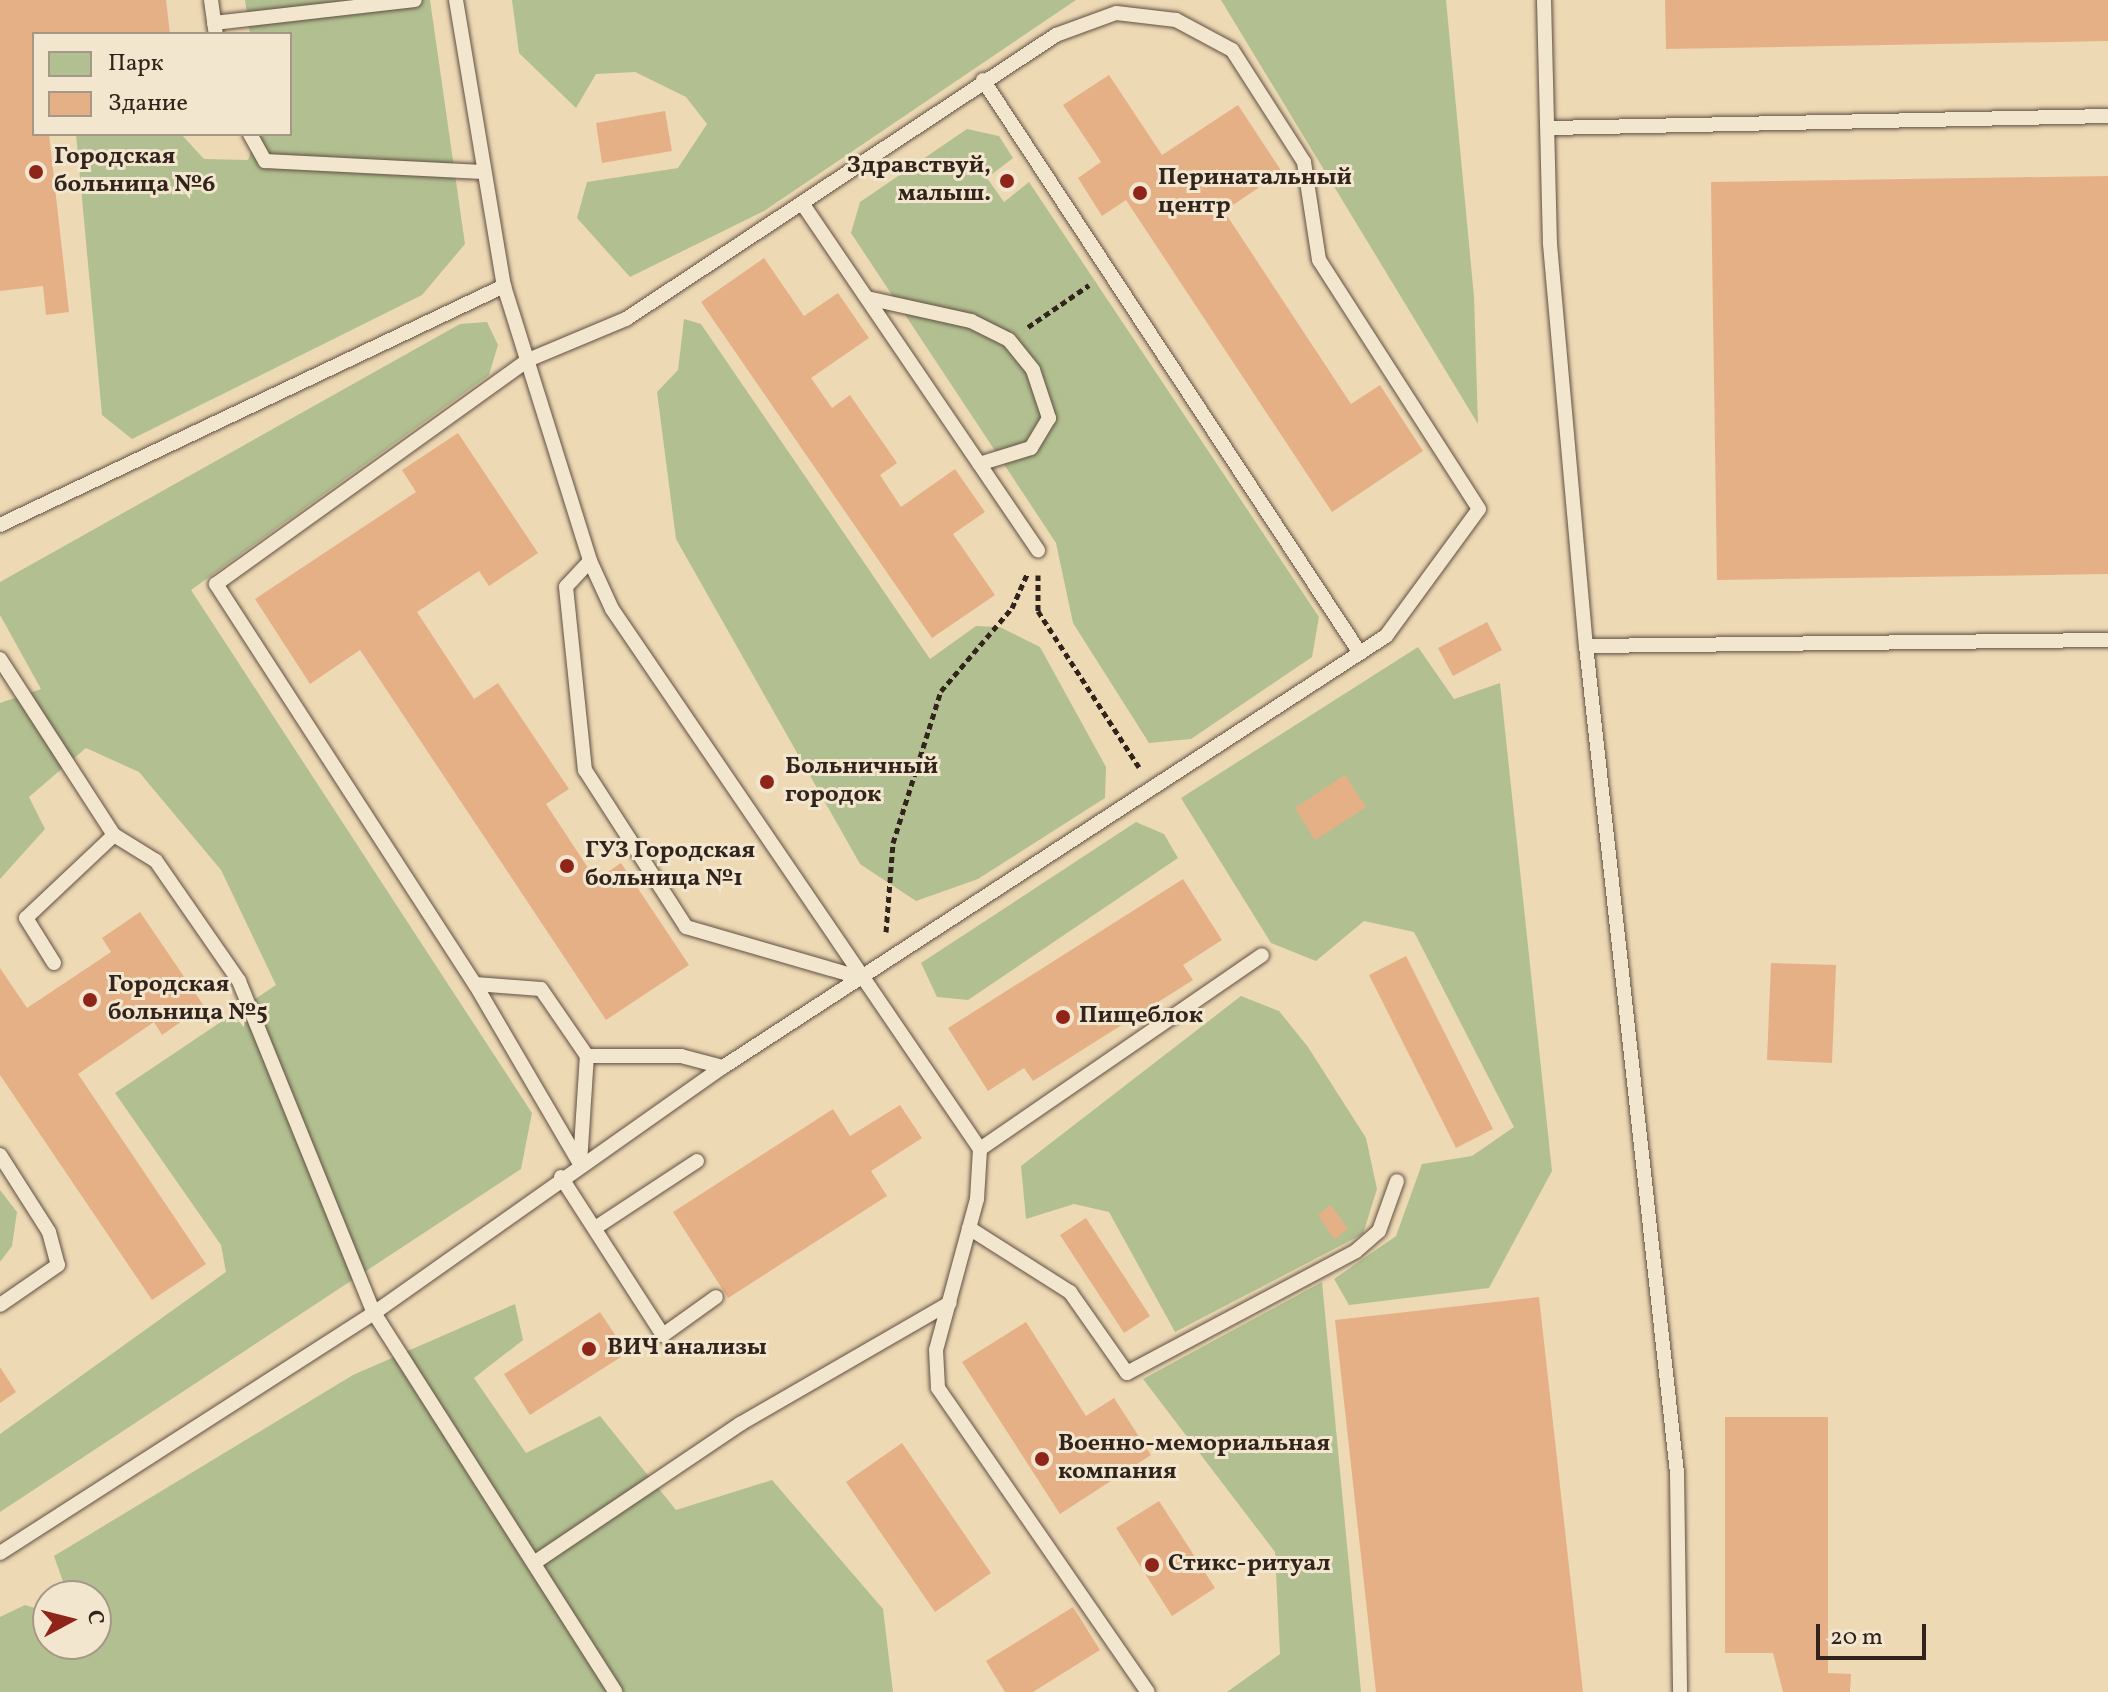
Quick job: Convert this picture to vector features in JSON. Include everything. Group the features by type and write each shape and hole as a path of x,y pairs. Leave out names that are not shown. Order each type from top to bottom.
{"lane":[{"path":"211,0 215,28 415,0"},
{"path":"456,0 504,286 590,561 612,609 980,1149 969,1228 936,1350 938,1388 1148,1692"},
{"path":"1544,0 1550,128 1550,244 1586,646 1677,1473 1680,1692"},
{"path":"0,1553 374,1313 561,1177 723,1067 865,979 1152,787 1386,636 1479,509 1319,260 1304,162 1232,50 1176,20 1116,13 1056,35 983,80 626,319 528,360 216,584 475,984 580,1164"},
{"path":"983,80 1360,653"},
{"path":"1550,128 2108,116"},
{"path":"251,136 265,161 483,172"},
{"path":"802,203 1038,550"},
{"path":"0,525 504,286"},
{"path":"867,298 971,321 1009,340 1045,392 1049,418 1031,448 979,464"},
{"path":"590,561 566,587 585,770 686,927 865,979"},
{"path":"1586,646 2108,640"},
{"path":"0,659 114,835 156,861 239,981 374,1313 615,1692"},
{"path":"54,963 26,918 114,835"},
{"path":"980,1149 1262,955"},
{"path":"475,984 541,989 587,1056 580,1164"},
{"path":"587,1056 681,1056 723,1067"},
{"path":"0,1155 49,1232 58,1265 0,1305"},
{"path":"595,1228 697,1161"},
{"path":"561,1177 663,1335 716,1297"},
{"path":"969,1228 1070,1292 1127,1373 1356,1251 1379,1231 1397,1181"},
{"path":"534,1563 740,1424 950,1303"}],"path":[{"path":"1009,340 1110,271"},
{"path":"1038,550 1038,611 1152,787"},
{"path":"891,962 882,912 893,843 941,691 1012,608 1038,550"}],"green space":[{"path":"245,0 430,0 465,244 422,295 132,439 102,415 76,136 183,136 204,159 248,160 257,136 292,136 292,32 250,32"},
{"path":"512,0 1076,0 764,211 630,277 577,218 587,182 678,168 707,124 686,97 635,72 596,74 576,108 519,53"},
{"path":"1221,0 1446,0 1474,297 1478,424"},
{"path":"967,129 999,136 1013,158 987,178 1004,202 1029,182 1319,617 1312,657 1191,739 1149,743 1073,623 1056,543 851,233 860,202"},
{"path":"684,319 701,324 930,659 976,626 1000,627 1040,647 1106,767 1105,798 978,879 916,901 860,864 676,539 657,392 678,370"},
{"path":"487,322 498,345 489,375 191,590 532,1113 521,1169 0,1512 0,1434 226,1272 221,1245 115,1093 276,985 221,870 139,772 86,748 29,797 45,829 0,879 0,703 41,689 0,615 0,582 460,324"},
{"path":"1418,647 1454,699 1500,683 1552,1171 1489,1288 1349,1305 1334,1279 1396,1236 1422,1164 1472,1156 1514,1127 1414,932 1364,921 1316,961 1271,943 1181,798"},
{"path":"1136,822 1164,834 1178,858 968,1000 937,997 921,963"},
{"path":"1241,996 1279,1011 1308,1047 1366,1138 1377,1189 1363,1234 1175,1332 1109,1212 1074,1204 1026,1219 1021,1166"},
{"path":"0,1190 17,1212 12,1246 0,1262"},
{"path":"1322,1282 1361,1692 1227,1692 1280,1654 1275,1552 1143,1379"},
{"path":"515,1304 523,1340 474,1378 526,1453 600,1416 676,1510 772,1480 883,1609 893,1692 0,1692 0,1617 25,1605 32,1607 32,1660 112,1660 112,1580 62,1580 54,1556 353,1375"}],"building":[{"path":"0,0 166,0 170,32 32,32 32,136 49,136 69,312 46,315 43,286 0,291"},
{"path":"1665,0 2108,0 2108,41 1666,49"},
{"path":"1109,75 1162,155 1238,105 1282,172 1224,211 1351,404 1380,385 1423,451 1332,512 1126,200 1102,216 1078,178 1101,162 1063,105"},
{"path":"665,111 672,151 602,163 596,123"},
{"path":"2108,176 2108,574 1717,580 1711,182"},
{"path":"764,258 804,316 838,293 869,338 811,378 832,408 850,395 897,463 880,475 901,507 955,469 985,512 953,534 995,595 932,638 701,302"},
{"path":"458,433 538,553 489,586 479,571 417,612 474,699 498,683 569,789 546,804 596,880 621,863 689,965 606,1020 360,650 310,684 255,599 416,492 402,470"},
{"path":"1487,622 1502,650 1453,676 1438,648"},
{"path":"1345,775 1366,807 1315,840 1295,808"},
{"path":"1183,879 1222,940 1183,965 1193,980 1033,1081 1024,1068 988,1091 948,1028"},
{"path":"140,912 204,1006 162,1035 154,1022 78,1074 206,1264 152,1300 0,1075 0,968 27,1008 111,952 102,938"},
{"path":"1406,956 1493,1129 1456,1148 1369,975"},
{"path":"1771,963 1836,965 1832,1063 1767,1060"},
{"path":"900,1105 922,1138 871,1171 887,1196 728,1298 673,1212 833,1109 850,1136"},
{"path":"1331,1205 1348,1229 1334,1239 1318,1215"},
{"path":"1086,1218 1150,1316 1124,1333 1060,1235"},
{"path":"1539,1297 1583,1692 1376,1692 1335,1320"},
{"path":"600,1312 627,1353 530,1415 504,1374"},
{"path":"1026,1322 1086,1416 1114,1398 1151,1455 1060,1514 962,1362"},
{"path":"0,1367 16,1392 0,1403"},
{"path":"1725,1417 1828,1417 1828,1673 1851,1674 1850,1692 1783,1692 1773,1653 1725,1653"},
{"path":"902,1443 991,1573 935,1612 846,1482"},
{"path":"1159,1501 1215,1588 1172,1616 1116,1528"},
{"path":"1073,1607 1100,1650 1033,1692 1005,1692 986,1661"}],"place":[{"name":"Городская больница №6","path":"36,172"},
{"name":"Здравствуй, малыш.","path":"1007,181"},
{"name":"Перинатальный центр","path":"1140,193"},
{"name":"Больничный городок","path":"767,782"},
{"name":"ГУЗ Городская больница №1","path":"567,866"},
{"name":"Городская больница №5","path":"90,1000"},
{"name":"Пищеблок","path":"1063,1017"},
{"name":"ВИЧ анализы","path":"589,1349"},
{"name":"Военно-мемориальная компания","path":"1042,1459"},
{"name":"Стикс-ритуал","path":"1152,1565"}]}
